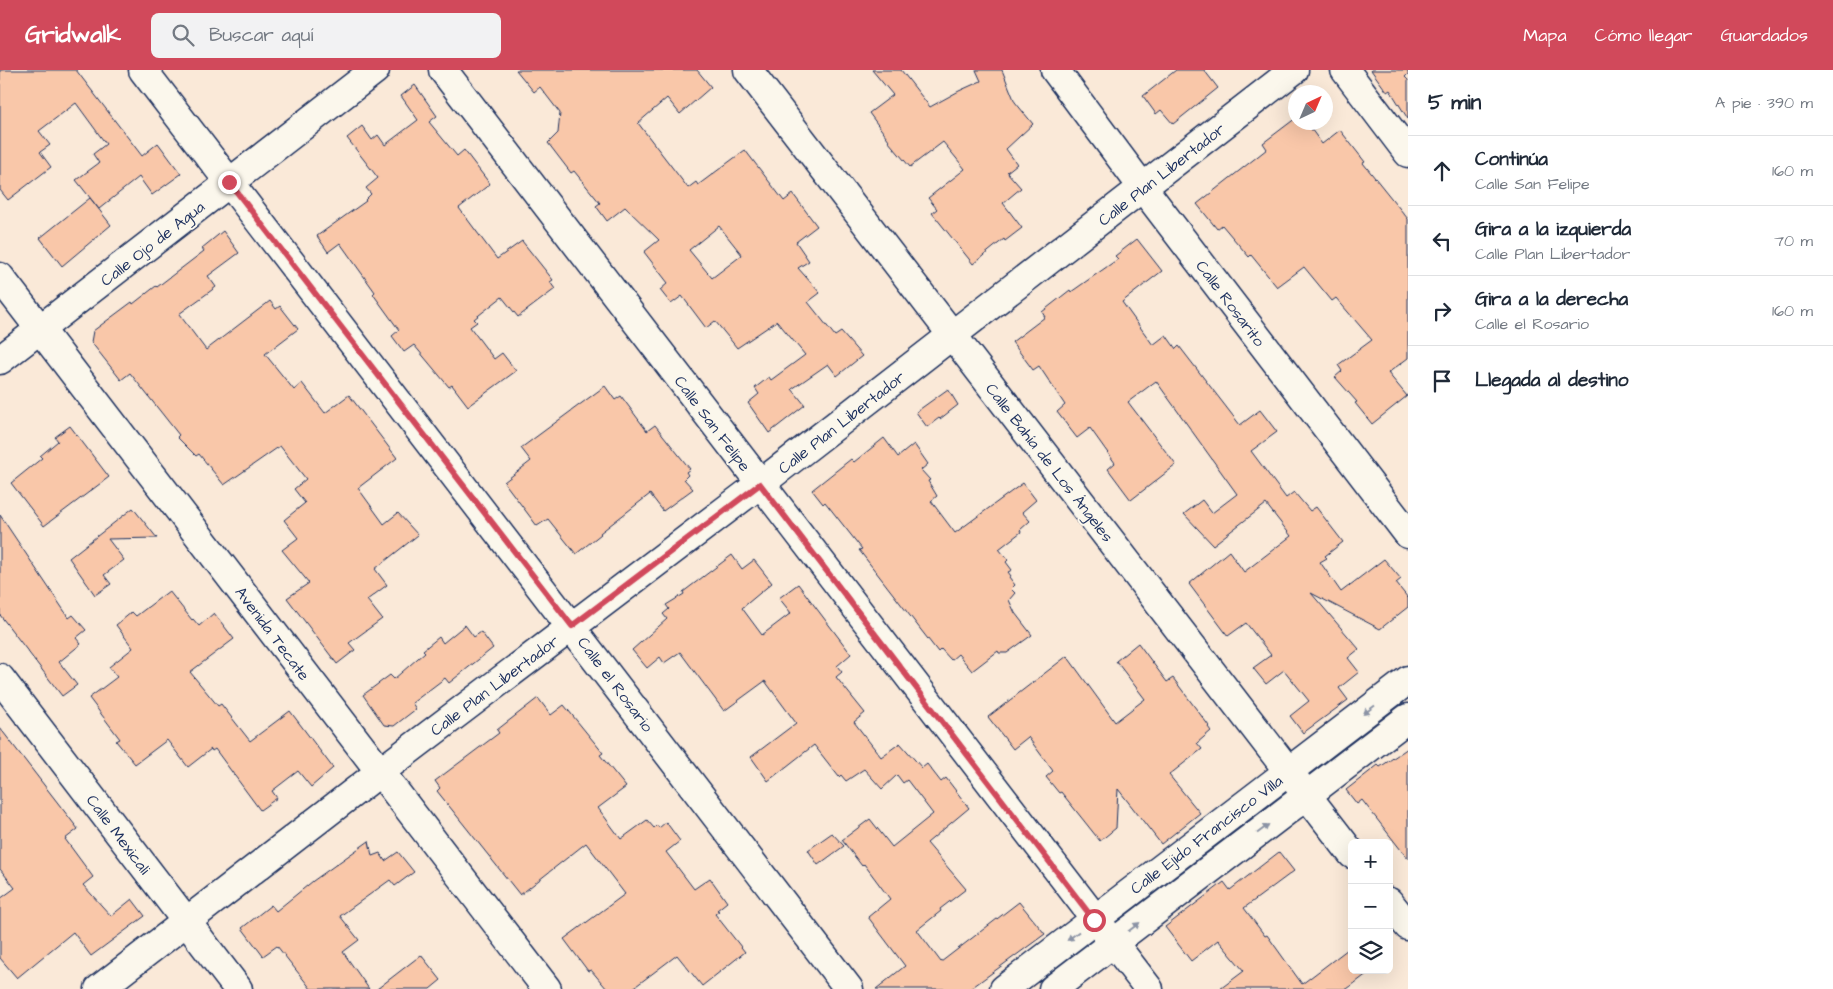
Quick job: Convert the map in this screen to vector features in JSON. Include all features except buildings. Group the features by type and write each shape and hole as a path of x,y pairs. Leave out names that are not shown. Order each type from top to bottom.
{"street":[{"name":"Calle el Rosario","path":"143,70 849,989"},
{"name":"Calle Ojo de Agua","path":"0,360 375,70"},
{"name":"Calle San Felipe","path":"443,70 1148,989"},
{"name":"Calle Bahía de Los Ángeles","path":"748,70 1348,849"},
{"name":"Calle Rosarito","path":"1055,70 1408,534"},
{"name":"Calle Plan Libertador","path":"99,989 380,772 760,484 1294,70"},
{"path":"1345,70 1408,153"},
{"name":"Avenida Tecate","path":"0,277 547,989"},
{"name":"Calle Mexicali","path":"0,678 238,989"},
{"name":"Calle Ejido Francisco Villa","path":"1004,989 1408,680"},
{"name":"Calle Ejido Francisco Villa","path":"1053,989 1408,718"},
{"path":"1393,907 1408,926"}],"route":[{"path":"229,182 572,626 760,484 1094,920"}]}
